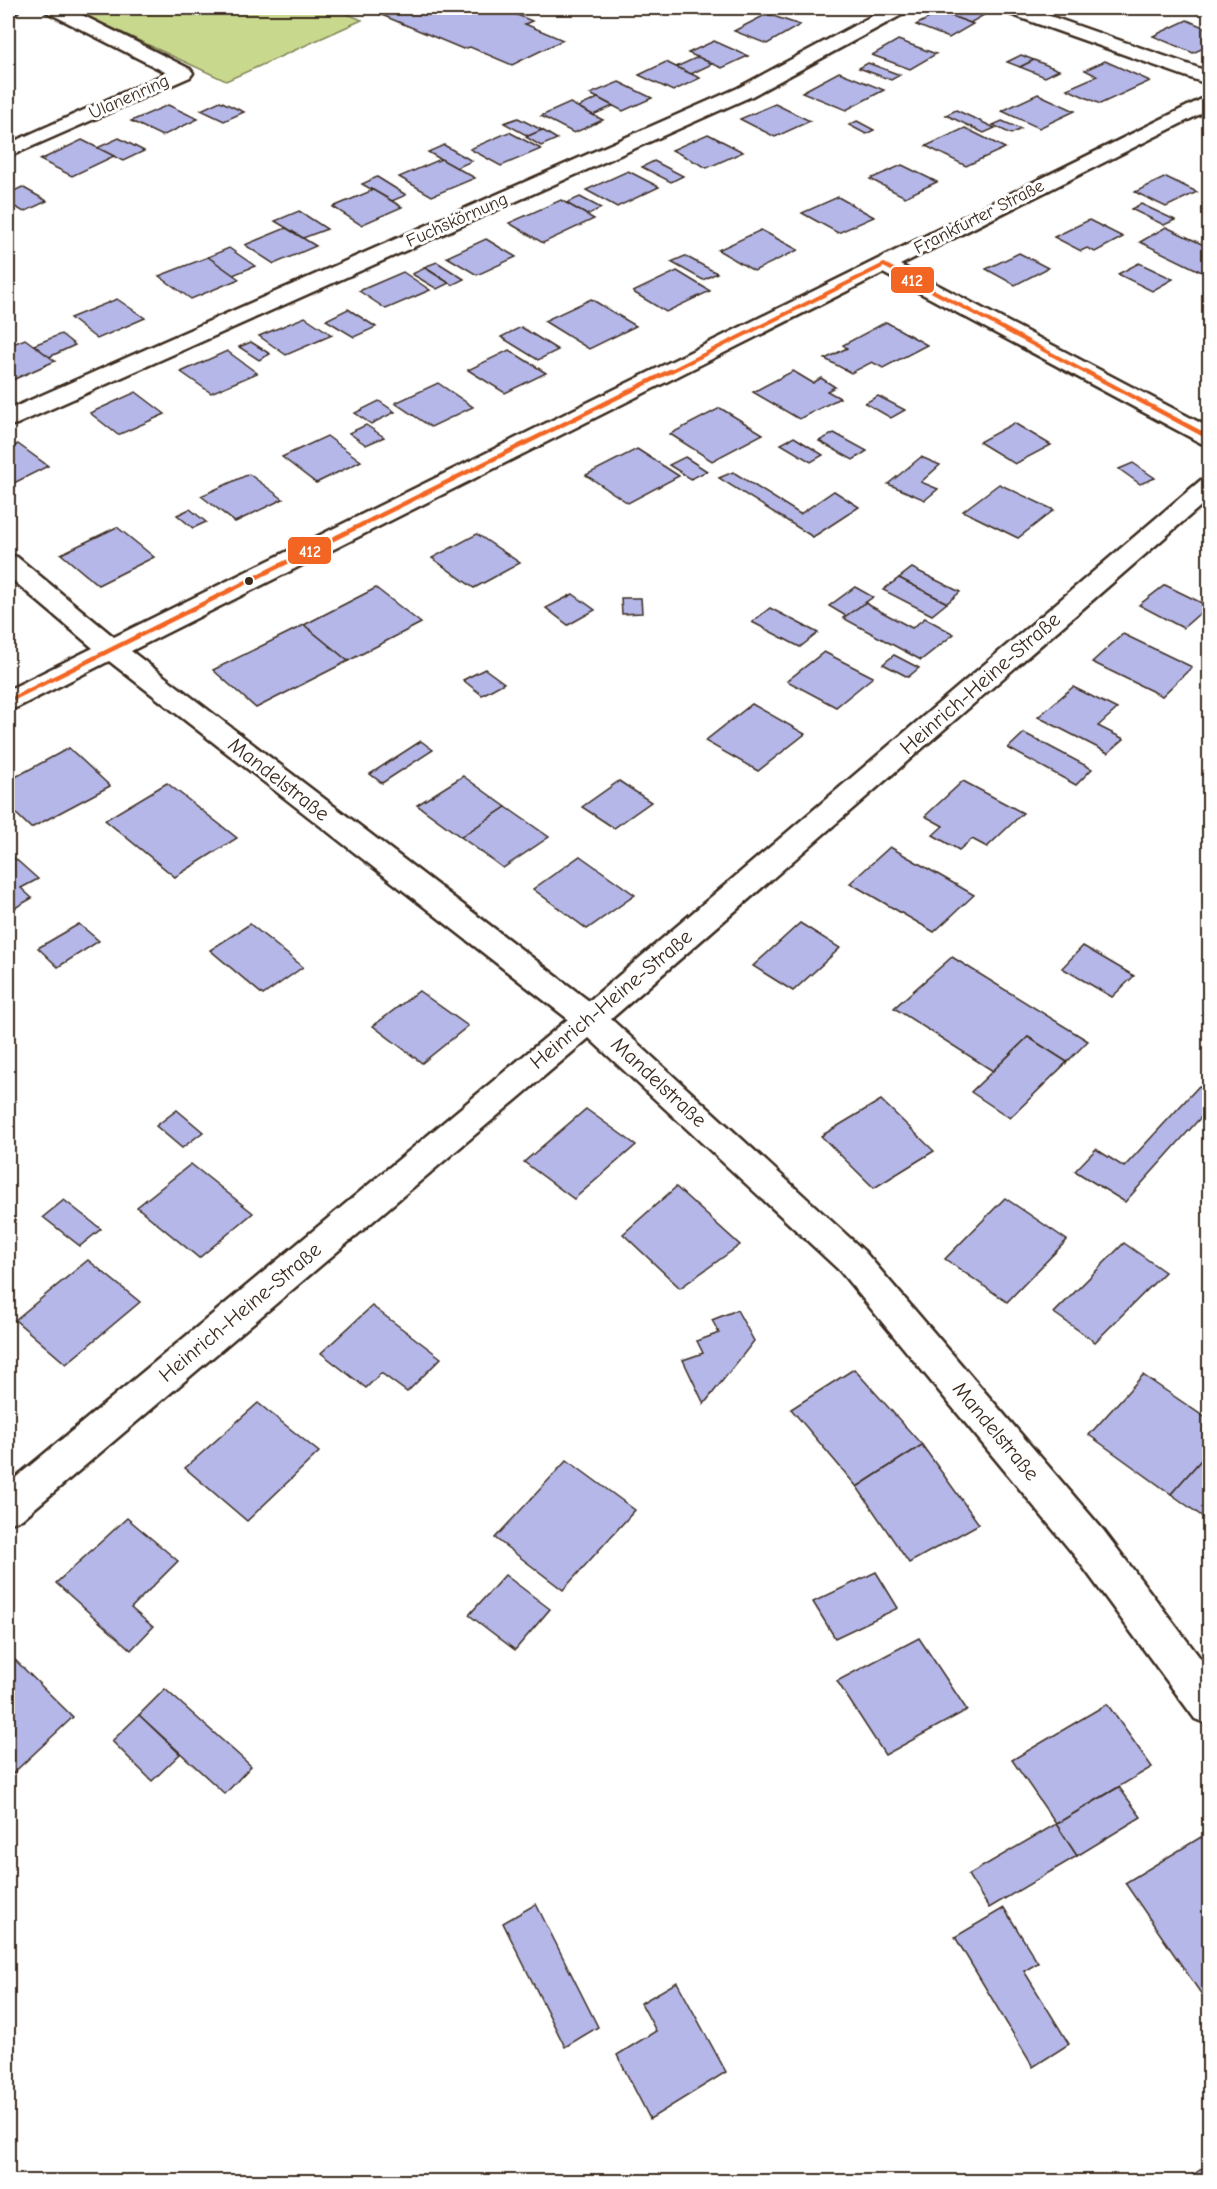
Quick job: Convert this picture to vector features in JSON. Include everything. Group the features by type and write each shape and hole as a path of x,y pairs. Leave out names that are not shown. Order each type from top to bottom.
{"street":[{"name":"Ulanenring","path":"8,151 183,73 54,8"},
{"name":"Fuchskörnung","path":"8,419 745,92 900,8"},
{"path":"1011,8 1209,79"},
{"name":"Frankfurter Straße","path":"8,701 884,266 1209,101"},
{"path":"884,266 1209,438"},
{"name":"Heinrich-Heine-Straße","path":"8,1506 590,1019 1209,485"},
{"name":"Mandelstraße","path":"8,563 111,649 590,1019 852,1261 1089,1543 1209,1705"}],"green space":[{"path":"69,8 333,8 362,20 226,81"}],"building":[{"path":"365,8 500,8 532,21 525,24 563,40 512,65 470,47 463,49"},
{"path":"953,8 965,8 984,15 970,23 943,13"},
{"path":"1077,8 1108,8 1096,14"},
{"path":"940,12 973,24 949,38 916,25"},
{"path":"767,14 800,25 767,44 734,31"},
{"path":"1187,20 1210,30 1210,45 1193,53 1153,36"},
{"path":"898,40 936,54 910,69 872,55"},
{"path":"714,41 748,56 722,68 688,53"},
{"path":"1021,55 1034,60 1020,67 1007,62"},
{"path":"698,57 712,64 691,74 676,67"},
{"path":"1034,60 1059,70 1045,77 1020,67"},
{"path":"1105,61 1150,81 1100,104 1067,89 1097,76 1085,70"},
{"path":"666,62 700,78 673,91 639,75"},
{"path":"868,63 900,75 891,80 859,68"},
{"path":"839,72 884,90 846,110 802,92"},
{"path":"619,82 652,98 623,111 590,94"},
{"path":"1038,94 1075,111 1039,128 1002,111"},
{"path":"598,98 613,106 593,115 578,107"},
{"path":"220,101 244,112 224,121 201,110"},
{"path":"570,103 603,120 574,133 541,116"},
{"path":"775,104 810,121 775,137 740,119"},
{"path":"168,105 198,119 162,136 131,121"},
{"path":"956,110 995,128 984,133 946,115"},
{"path":"518,118 542,130 528,136 504,123"},
{"path":"857,121 874,130 866,134 849,125"},
{"path":"1002,121 1021,129 1011,134 993,125"},
{"path":"965,128 1005,148 966,166 926,146"},
{"path":"542,130 557,139 541,146 526,137"},
{"path":"509,132 541,149 501,166 470,149"},
{"path":"708,134 743,152 707,168 672,150"},
{"path":"119,138 144,151 123,161 97,148"},
{"path":"82,140 114,156 72,176 40,160"},
{"path":"444,145 472,161 456,168 428,152"},
{"path":"441,159 475,178 432,196 399,177"},
{"path":"654,161 683,176 671,182 642,167"},
{"path":"902,165 937,182 905,197 870,179"},
{"path":"628,171 659,187 617,207 586,190"},
{"path":"377,177 406,195 392,201 362,184"},
{"path":"1166,177 1197,192 1166,207 1135,192"},
{"path":"22,187 47,201 24,212 8,203 8,194"},
{"path":"373,190 402,207 361,225 333,207"},
{"path":"580,197 601,208 587,215 566,203"},
{"path":"838,197 874,217 838,233 802,213"},
{"path":"561,200 594,219 543,243 509,223"},
{"path":"1141,204 1175,220 1164,225 1131,209"},
{"path":"299,211 327,229 303,238 275,221"},
{"path":"1089,220 1123,237 1095,252 1087,248 1081,251 1054,237"},
{"path":"1166,227 1210,248 1210,276 1140,242"},
{"path":"286,228 316,246 274,264 245,245"},
{"path":"761,230 798,250 754,271 718,250"},
{"path":"486,239 516,257 477,275 447,257"},
{"path":"229,248 255,266 233,275 208,257"},
{"path":"1019,253 1048,268 1015,285 986,269"},
{"path":"685,256 717,273 703,280 671,262"},
{"path":"208,257 239,279 191,299 159,276"},
{"path":"437,262 464,279 452,285 424,267"},
{"path":"1139,263 1173,279 1152,291 1118,274"},
{"path":"425,268 449,283 437,289 412,274"},
{"path":"677,271 710,291 666,312 633,292"},
{"path":"403,272 430,290 386,309 359,291"},
{"path":"117,299 145,318 97,339 70,318"},
{"path":"591,299 636,326 589,349 544,321"},
{"path":"348,309 376,327 354,337 326,320"},
{"path":"305,317 332,335 286,355 259,336"},
{"path":"886,322 927,345 883,368 872,362 851,373 825,359 847,348 843,345"},
{"path":"521,327 558,350 538,360 501,337"},
{"path":"61,334 75,345 49,357 34,345"},
{"path":"25,339 55,361 8,382 8,346"},
{"path":"251,342 270,354 259,360 239,347"},
{"path":"509,350 546,373 505,393 468,370"},
{"path":"227,351 257,373 211,393 181,372"},
{"path":"793,371 813,383 821,378 835,387 827,391 840,398 799,419 753,392"},
{"path":"438,383 473,407 431,427 395,403"},
{"path":"136,392 165,414 118,435 90,413"},
{"path":"878,396 905,410 891,418 865,403"},
{"path":"379,401 395,412 371,424 355,413"},
{"path":"720,408 763,434 712,461 670,434"},
{"path":"1014,423 1051,445 1015,464 979,442"},
{"path":"366,425 384,437 366,445 349,433"},
{"path":"834,433 867,451 853,460 819,441"},
{"path":"327,436 361,461 316,483 282,457"},
{"path":"794,437 823,455 811,462 781,444"},
{"path":"18,444 48,466 8,486 8,450"},
{"path":"637,449 679,476 628,503 586,475"},
{"path":"685,457 707,471 691,479 669,465"},
{"path":"921,457 940,465 921,482 938,489 925,500 888,484"},
{"path":"1133,463 1155,478 1140,484 1119,469"},
{"path":"733,472 800,514 834,491 859,507 813,537 719,478"},
{"path":"249,474 283,499 235,522 201,496"},
{"path":"999,484 1054,510 1018,538 963,511"},
{"path":"190,509 206,522 193,528 177,515"},
{"path":"117,527 154,557 98,585 61,554"},
{"path":"477,534 520,563 474,588 432,558"},
{"path":"912,568 960,592 947,603 899,578"},
{"path":"899,578 947,603 932,615 883,590"},
{"path":"1165,585 1208,606 1183,628 1139,605"},
{"path":"855,587 873,597 846,616 829,606"},
{"path":"376,588 421,623 348,661 304,625"},
{"path":"573,594 595,610 568,625 546,608"},
{"path":"621,598 641,598 642,613 622,614"},
{"path":"865,603 912,628 925,618 954,634 921,660 843,618"},
{"path":"770,608 818,633 800,647 752,622"},
{"path":"304,625 348,661 256,708 213,670"},
{"path":"1123,634 1192,667 1162,696 1092,662"},
{"path":"824,652 873,677 836,707 787,681"},
{"path":"894,655 919,668 908,677 883,664"},
{"path":"485,669 504,683 482,695 463,680"},
{"path":"1073,687 1117,709 1098,726 1124,739 1108,753 1038,717"},
{"path":"752,704 805,734 758,771 705,741"},
{"path":"1024,733 1092,769 1076,785 1008,748"},
{"path":"421,741 433,750 382,783 370,774"},
{"path":"69,748 110,786 31,828 8,806 8,781"},
{"path":"463,776 506,807 461,837 417,805"},
{"path":"619,781 651,802 614,828 582,807"},
{"path":"963,781 1023,813 987,847 972,839 959,850 933,835 943,826 925,816"},
{"path":"167,783 237,838 175,877 105,820"},
{"path":"506,807 549,837 503,868 461,837"},
{"path":"890,847 974,895 934,932 850,883"},
{"path":"11,855 38,879 21,888 32,898 8,912 8,857"},
{"path":"580,856 635,895 587,929 533,889"},
{"path":"800,923 840,948 793,991 753,966"},
{"path":"79,924 99,941 58,967 38,948"},
{"path":"250,924 303,967 263,995 210,950"},
{"path":"1083,946 1134,976 1112,997 1062,968"},
{"path":"952,957 1088,1041 1067,1062 1028,1037 993,1071 894,1008"},
{"path":"419,991 468,1026 422,1063 373,1026"},
{"path":"1028,1037 1067,1062 1010,1118 971,1092"},
{"path":"1199,1086 1210,1092 1210,1107 1125,1202 1075,1171 1096,1149 1124,1167"},
{"path":"881,1100 934,1151 874,1188 821,1136"},
{"path":"586,1109 636,1145 574,1199 524,1162"},
{"path":"177,1110 203,1132 182,1148 156,1126"},
{"path":"191,1164 253,1213 199,1258 137,1207"},
{"path":"676,1187 740,1245 680,1288 623,1234"},
{"path":"1005,1198 1067,1240 1007,1302 945,1259"},
{"path":"64,1200 101,1229 80,1246 43,1217"},
{"path":"1124,1243 1165,1272 1095,1342 1054,1313"},
{"path":"88,1260 140,1302 66,1364 15,1320"},
{"path":"372,1306 441,1358 407,1392 381,1373 366,1388 321,1353"},
{"path":"737,1310 754,1341 704,1404 683,1360 703,1353 697,1341 719,1333 712,1320"},
{"path":"854,1369 922,1445 857,1487 791,1409"},
{"path":"1143,1375 1210,1421 1210,1450 1171,1494 1089,1435"},
{"path":"258,1403 319,1452 247,1521 185,1468"},
{"path":"922,1445 979,1524 909,1563 857,1487"},
{"path":"1210,1450 1210,1522 1171,1494"},
{"path":"567,1460 635,1510 563,1590 495,1538"},
{"path":"127,1518 178,1561 131,1608 153,1627 131,1650 56,1583"},
{"path":"876,1572 898,1608 835,1638 813,1602"},
{"path":"505,1575 550,1609 515,1650 469,1615"},
{"path":"919,1638 967,1710 885,1755 837,1681"},
{"path":"8,1653 73,1717 8,1778"},
{"path":"165,1689 251,1766 225,1794 139,1715"},
{"path":"1107,1704 1152,1767 1056,1824 1012,1760"},
{"path":"139,1715 180,1754 152,1781 112,1741"},
{"path":"1119,1787 1141,1817 1077,1856 1056,1824"},
{"path":"1056,1824 1077,1856 989,1908 968,1875"},
{"path":"1201,1837 1210,1849 1210,1990 1202,1995 1125,1883"},
{"path":"536,1904 598,2027 565,2047 503,1923"},
{"path":"1004,1908 1038,1963 1024,1971 1069,2044 1033,2067 955,1937"},
{"path":"677,1982 726,2072 650,2119 617,2055 656,2031 641,2003"},
{"path":"1207,2165 1210,2169 1210,2182 1183,2182"}],"transit line":[{"name":"412","path":"8,701 884,265 1210,438"}]}
